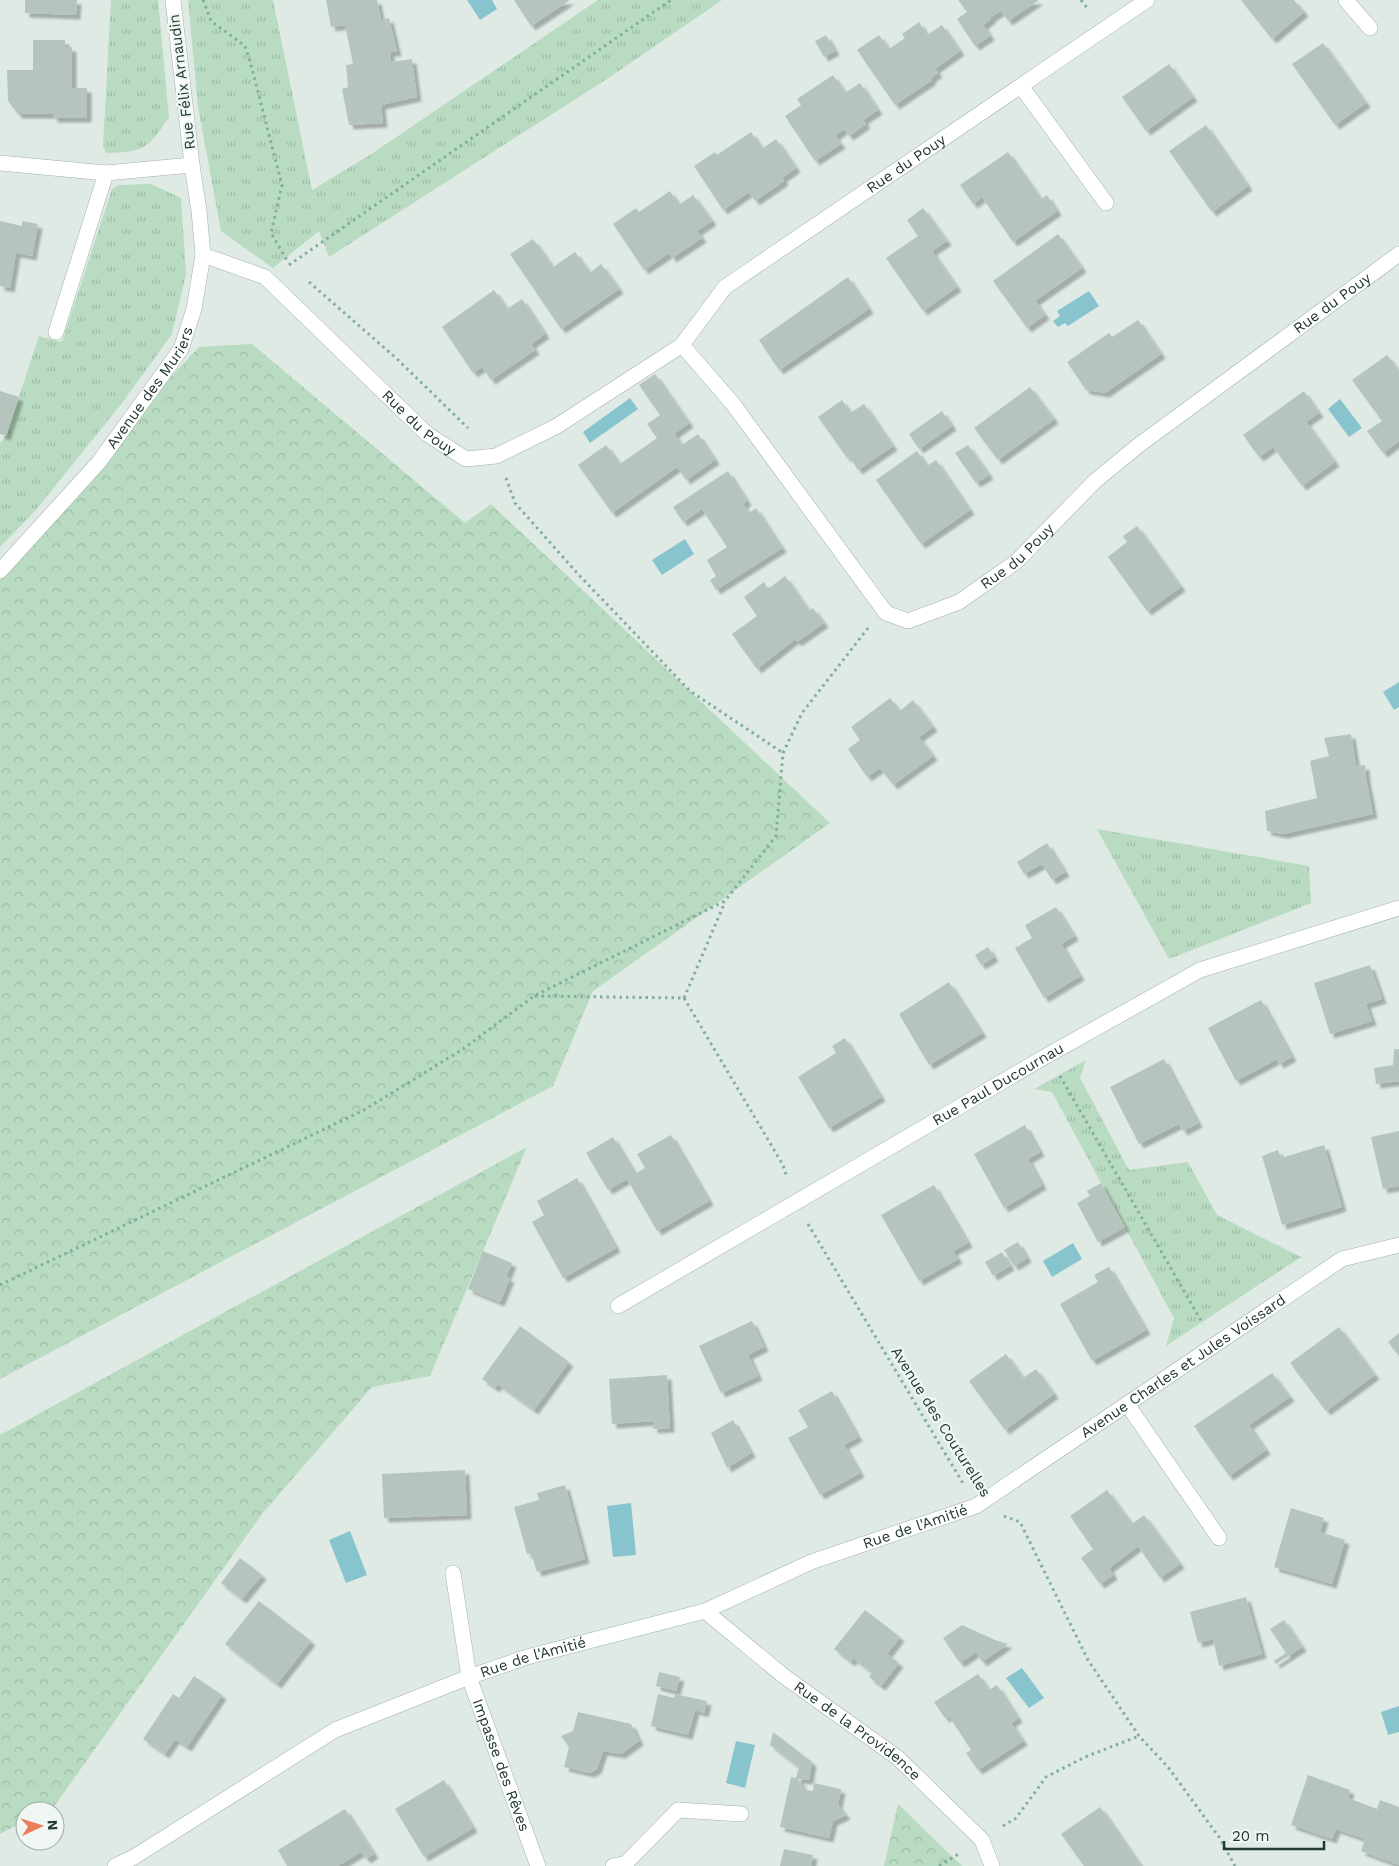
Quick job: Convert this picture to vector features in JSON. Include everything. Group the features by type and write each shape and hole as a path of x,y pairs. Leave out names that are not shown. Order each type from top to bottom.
{"street":[{"name":"Rue Félix Arnaudin","path":"173,0 192,165"},
{"name":"Rue du Pouy","path":"203,255 265,277 427,434 466,458 496,456 557,426 682,345 725,287 1147,0"},
{"path":"1346,0 1370,28"},
{"path":"1021,86 1106,203"},
{"path":"0,163 106,173 192,165"},
{"name":"Avenue des Muriers","path":"0,571 99,462 181,349 194,310 203,255 192,165"},
{"path":"56,332 106,173"},
{"name":"Rue du Pouy","path":"886,613 908,621 959,602 1017,561 1095,481 1138,445 1399,254"},
{"path":"682,345 733,404 886,613"},
{"name":"Rue Paul Ducournau","path":"618,1306 1048,1055 1200,970 1399,908"},
{"name":"Avenue Charles et Jules Voissard","path":"976,1506 1342,1259 1399,1245"},
{"path":"1127,1404 1220,1538"},
{"name":"Rue de l'Amitié","path":"115,1866 134,1857 335,1730 469,1677 527,1658 704,1611 811,1562 976,1506"},
{"name":"Impasse des Rêves","path":"453,1573 469,1677 538,1866"},
{"name":"Rue de la Providence","path":"704,1611 785,1677 898,1758 982,1840 992,1866"},
{"path":"613,1866 624,1864 678,1810 741,1814"}],"path":[{"path":"203,0 211,21 245,46 282,184 271,232 290,265 297,271"},
{"path":"290,265 670,0"},
{"path":"304,277 396,358 496,456 515,503 578,574 690,691 783,753"},
{"path":"534,996 684,998 725,901 776,836 783,753 802,713 863,633 886,613"},
{"path":"0,1286 364,1110 462,1049 534,996 725,901"},
{"name":"Avenue des Couturelles","path":"684,998 783,1165 795,1203 976,1506 1020,1522 1088,1660 1140,1736 1174,1775 1219,1837 1235,1866"},
{"path":"1048,1055 1215,1344"},
{"path":"982,1840 1016,1818 1046,1778 1085,1757 1140,1736"}],"green space":[{"path":"111,0 158,0 169,117 156,136 144,147 138,150 106,153 103,146"},
{"path":"188,0 273,0 312,190 373,153 598,0 722,0 610,77 329,257 319,231 273,268 221,231 198,107"},
{"path":"151,184 181,198 186,274 172,334 122,403 35,511 0,547 0,443 6,436 39,336 62,342 112,189 119,185"},
{"path":"252,344 465,523 491,504 830,823 593,991 553,1086 0,1379 0,559 199,347"},
{"path":"1097,829 1309,866 1311,903 1169,959"},
{"path":"1086,1060 1080,1078 1129,1170 1188,1162 1217,1215 1301,1257 1166,1346 1174,1318 1052,1092 1034,1089"},
{"path":"527,1147 430,1376 372,1387 262,1514 58,1801 15,1801 15,1826 0,1834 0,1435"},
{"path":"898,1804 962,1866 884,1866"}],"water":[{"path":"467,0 492,0 497,9 480,20"},
{"path":"1089,291 1099,306 1068,326 1065,323 1058,327 1053,321 1060,316 1057,311"},
{"path":"630,398 638,409 590,443 583,432"},
{"path":"1340,399 1362,428 1349,437 1328,409"},
{"path":"685,539 694,554 662,575 652,560"},
{"path":"1399,682 1399,707 1394,710 1383,692"},
{"path":"1073,1243 1082,1259 1052,1277 1043,1261"},
{"path":"631,1503 636,1555 613,1557 607,1506"},
{"path":"350,1531 367,1575 346,1583 329,1540"},
{"path":"1022,1668 1044,1698 1029,1708 1006,1678"},
{"path":"1399,1706 1399,1732 1388,1735 1381,1712"},
{"path":"736,1741 755,1745 745,1788 726,1783"}],"building":[{"path":"25,0 77,0 76,15 25,13"},
{"path":"326,0 377,0 381,20 389,18 397,52 390,52 391,62 412,59 417,97 381,105 383,123 349,125 342,89 348,87 346,65 353,64 345,25 331,27"},
{"path":"514,0 570,0 531,26"},
{"path":"958,0 1039,0 1008,21 1001,11 991,17 983,25 990,36 975,46 957,19 967,12"},
{"path":"1241,0 1294,0 1304,12 1272,39"},
{"path":"919,22 927,35 942,25 960,51 935,69 938,73 930,79 932,80 895,105 857,50 879,35 889,49 905,38 902,34"},
{"path":"826,35 835,51 824,57 815,41"},
{"path":"33,40 65,40 65,47 72,47 72,88 87,88 87,118 53,118 53,114 18,114 8,101 7,70 33,70"},
{"path":"1323,43 1366,103 1335,125 1292,64"},
{"path":"1169,64 1193,97 1146,131 1122,97"},
{"path":"833,75 845,93 860,83 878,110 863,120 866,124 849,136 844,129 835,136 841,144 815,161 785,116 801,105 797,99"},
{"path":"1206,125 1248,186 1212,212 1169,151"},
{"path":"751,132 762,149 776,139 796,168 782,178 784,181 755,201 749,192 723,210 694,166 715,152 717,155"},
{"path":"1008,152 1041,199 1047,195 1057,211 1013,242 982,197 973,204 960,185"},
{"path":"670,191 679,205 693,195 712,221 697,231 702,238 672,258 669,253 644,270 613,224 636,208 639,212"},
{"path":"923,208 947,241 932,251 957,287 923,311 886,258 918,236 907,220"},
{"path":"0,221 22,226 22,221 38,224 32,256 16,253 10,288 0,286"},
{"path":"1058,234 1082,268 1035,301 1045,315 1027,328 993,281"},
{"path":"533,239 553,267 575,252 590,273 601,264 619,289 561,329 510,254"},
{"path":"848,277 869,309 779,370 759,340"},
{"path":"494,290 507,309 522,299 545,334 531,344 535,350 491,380 482,367 473,373 442,327"},
{"path":"1138,320 1161,354 1105,393 1086,390 1067,362 1109,333 1112,337"},
{"path":"1387,355 1399,371 1399,441 1383,453 1367,431 1382,421 1352,380"},
{"path":"655,374 689,423 674,434 682,445 698,434 715,460 686,480 677,467 612,513 578,465 606,445 620,464 657,438 647,424 660,415 639,385"},
{"path":"1030,387 1054,419 998,460 974,428"},
{"path":"0,391 19,397 6,436 0,434"},
{"path":"1304,391 1319,413 1306,422 1335,462 1302,486 1273,447 1259,457 1243,435"},
{"path":"842,400 850,413 864,404 893,446 858,470 849,456 847,458 818,417"},
{"path":"942,411 952,426 919,449 909,434"},
{"path":"968,445 989,475 976,483 955,453"},
{"path":"917,451 927,466 936,460 970,510 921,544 876,480"},
{"path":"728,471 747,501 743,504 749,513 756,508 782,548 716,590 710,580 716,576 707,560 727,547 702,509 683,522 673,507"},
{"path":"1137,526 1181,587 1147,611 1108,557 1127,542 1123,536"},
{"path":"785,576 809,611 813,608 824,623 797,642 795,639 757,669 732,634 757,616 744,597 764,582 768,589"},
{"path":"890,698 900,711 913,700 933,727 919,737 933,756 893,785 880,768 867,777 848,749 860,740 851,727"},
{"path":"1351,734 1356,766 1365,765 1373,814 1283,834 1267,831 1265,811 1317,798 1310,761 1329,756 1324,738"},
{"path":"1047,843 1065,872 1052,880 1042,864 1024,874 1017,862"},
{"path":"1056,907 1074,936 1061,944 1080,976 1044,998 1015,948 1032,938 1025,925"},
{"path":"988,947 994,957 981,965 975,955"},
{"path":"1370,965 1382,999 1366,1004 1372,1021 1330,1034 1314,983"},
{"path":"949,982 982,1033 929,1065 899,1014"},
{"path":"1261,1000 1292,1057 1279,1064 1277,1059 1236,1081 1208,1028"},
{"path":"845,1038 881,1097 829,1128 798,1077 836,1053 832,1046"},
{"path":"1394,1049 1399,1049 1399,1081 1376,1084 1374,1068 1393,1065"},
{"path":"1164,1059 1198,1123 1183,1131 1179,1124 1139,1144 1110,1087"},
{"path":"1025,1125 1040,1152 1028,1159 1042,1185 1004,1208 974,1154"},
{"path":"1399,1131 1399,1186 1383,1189 1371,1137"},
{"path":"671,1135 709,1201 657,1231 627,1179 608,1190 586,1153 613,1137 635,1174 645,1168 637,1154"},
{"path":"1324,1145 1342,1207 1282,1225 1262,1156 1278,1150 1281,1158"},
{"path":"577,1178 616,1248 563,1278 532,1222 544,1215 537,1201"},
{"path":"1101,1183 1125,1227 1098,1242 1077,1203 1090,1196 1087,1191"},
{"path":"934,1185 968,1243 953,1251 958,1259 919,1281 881,1215"},
{"path":"1018,1242 1027,1258 1014,1266 1004,1250"},
{"path":"483,1251 512,1263 506,1277 510,1278 500,1302 468,1289"},
{"path":"1002,1252 1010,1266 993,1276 985,1262"},
{"path":"1109,1267 1146,1330 1092,1361 1060,1304 1098,1282 1094,1275"},
{"path":"752,1321 764,1347 748,1355 758,1376 721,1393 699,1346"},
{"path":"520,1326 569,1362 534,1410 498,1384 495,1388 482,1379"},
{"path":"1339,1327 1375,1375 1326,1411 1290,1363"},
{"path":"1399,1333 1399,1356 1388,1342"},
{"path":"1006,1354 1023,1378 1036,1369 1054,1394 1005,1430 969,1381"},
{"path":"1272,1373 1290,1397 1249,1425 1266,1450 1229,1476 1194,1426"},
{"path":"667,1375 670,1428 653,1429 653,1421 612,1424 609,1379"},
{"path":"832,1391 858,1437 844,1445 860,1473 820,1495 788,1438 808,1427 798,1410"},
{"path":"733,1420 751,1453 727,1468 711,1433"},
{"path":"465,1470 467,1515 384,1518 382,1474"},
{"path":"565,1485 585,1559 537,1572 531,1553 527,1554 514,1507 539,1500 537,1493"},
{"path":"1107,1490 1132,1524 1144,1515 1180,1564 1160,1578 1138,1546 1109,1568 1113,1575 1100,1584 1081,1558 1093,1549 1070,1516"},
{"path":"1291,1508 1324,1518 1320,1532 1345,1540 1332,1584 1274,1567"},
{"path":"240,1558 262,1575 242,1599 221,1583"},
{"path":"1246,1597 1262,1654 1219,1666 1213,1639 1198,1643 1190,1612"},
{"path":"259,1601 311,1641 277,1684 225,1644"},
{"path":"865,1610 900,1637 887,1654 899,1663 881,1686 869,1677 872,1673 853,1658 851,1662 834,1649"},
{"path":"1284,1620 1302,1647 1276,1664 1274,1661 1286,1653 1270,1629"},
{"path":"962,1625 1008,1644 982,1662 976,1652 960,1663 943,1638"},
{"path":"659,1672 680,1677 676,1691 656,1686"},
{"path":"978,1674 989,1690 997,1685 1018,1718 1011,1723 1023,1741 978,1770 966,1753 971,1750 949,1716 945,1718 934,1702"},
{"path":"194,1676 222,1695 187,1747 175,1739 165,1754 143,1739 173,1694 179,1698"},
{"path":"658,1694 674,1698 675,1694 707,1701 704,1713 695,1710 688,1735 651,1726"},
{"path":"578,1712 631,1724 639,1741 621,1754 603,1751 597,1769 590,1773 564,1767 569,1747 561,1736 573,1731"},
{"path":"773,1732 812,1762 809,1780 798,1779 805,1790 813,1791 814,1783 841,1789 838,1805 846,1815 833,1821 829,1838 780,1827 791,1777 796,1778 799,1767 770,1745"},
{"path":"1308,1775 1350,1790 1348,1798 1377,1809 1380,1800 1399,1807 1399,1865 1361,1851 1365,1839 1336,1829 1332,1839 1291,1825"},
{"path":"444,1780 473,1828 424,1857 395,1809"},
{"path":"1100,1807 1141,1866 1084,1866 1061,1834"},
{"path":"345,1809 374,1854 366,1859 361,1852 338,1866 287,1866 278,1850"},
{"path":"784,1849 813,1855 811,1866 780,1866"}]}
